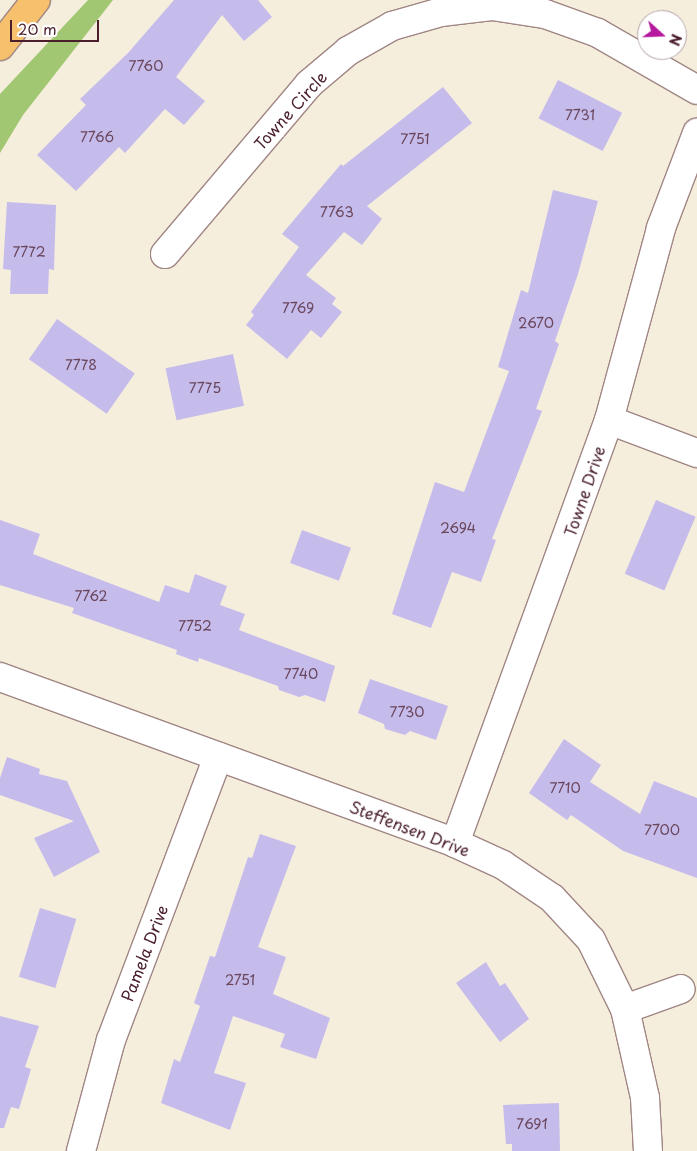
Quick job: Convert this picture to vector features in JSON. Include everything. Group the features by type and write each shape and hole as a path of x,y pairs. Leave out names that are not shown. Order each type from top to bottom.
{"main road":[{"path":"0,46 36,0"}],"street":[{"name":"Towne Circle","path":"165,254 309,84 348,51 392,26 441,12 492,6 545,14 598,32 697,90"},
{"name":"Towne Drive","path":"455,843 609,420 661,228 697,133"},
{"path":"609,420 697,453"},
{"name":"Steffensen Drive","path":"0,677 455,843 503,865 552,898 591,940 625,1009 645,1098 648,1151"},
{"name":"Pamela Drive","path":"81,1151 111,1040 218,757"},
{"path":"625,1009 681,989"}],"green space":[{"path":"88,0 113,0 23,115 0,153 0,94"}],"building":[{"path":"174,0 258,0 272,17 244,41 222,15 176,77 205,101 184,125 165,109 125,153 119,147 76,191 37,155 86,105 80,99 128,53"},
{"path":"558,80 622,113 603,151 538,118"},
{"path":"443,87 472,123 367,206 382,219 362,245 344,232 306,275 336,298 332,304 342,312 321,338 311,330 287,359 246,325 254,315 251,312 299,247 282,234 341,164 343,166"},
{"path":"553,190 598,201 578,274 555,341 559,344 536,409 542,411 492,539 496,540 481,582 452,572 431,628 392,614 435,482 464,492 509,371 498,367 521,290 528,293"},
{"path":"7,202 56,205 54,270 49,269 48,294 10,294 11,270 3,269"},
{"path":"57,319 135,373 107,414 29,359"},
{"path":"233,354 244,406 177,420 166,368"},
{"path":"656,500 696,517 664,590 625,574"},
{"path":"0,520 40,534 33,554 159,602 165,585 189,593 195,574 227,586 220,605 245,614 239,630 335,666 325,702 305,695 299,697 279,690 278,686 199,658 198,662 176,654 177,650 72,613 74,608 0,585"},
{"path":"302,530 351,548 339,581 290,563"},
{"path":"370,679 448,706 436,740 410,731 405,735 385,729 384,724 358,713"},
{"path":"564,739 601,765 590,782 640,814 654,781 697,798 697,878 623,851 571,815 567,820 529,793"},
{"path":"7,757 40,769 39,774 67,781 100,852 54,877 34,838 74,821 0,795 0,778"},
{"path":"260,834 296,846 258,947 286,957 273,994 330,1018 316,1059 280,1047 285,1034 233,1016 214,1073 246,1083 230,1130 161,1103 174,1059 180,1062 200,1006 194,1003 210,956 215,957 248,857 252,858"},
{"path":"40,908 76,919 55,988 19,977"},
{"path":"486,962 500,986 505,983 529,1019 500,1042 456,983"},
{"path":"0,1016 39,1026 25,1067 31,1069 19,1109 11,1107 4,1128 0,1128"},
{"path":"559,1103 560,1151 512,1151 512,1144 506,1144 503,1105"}]}
